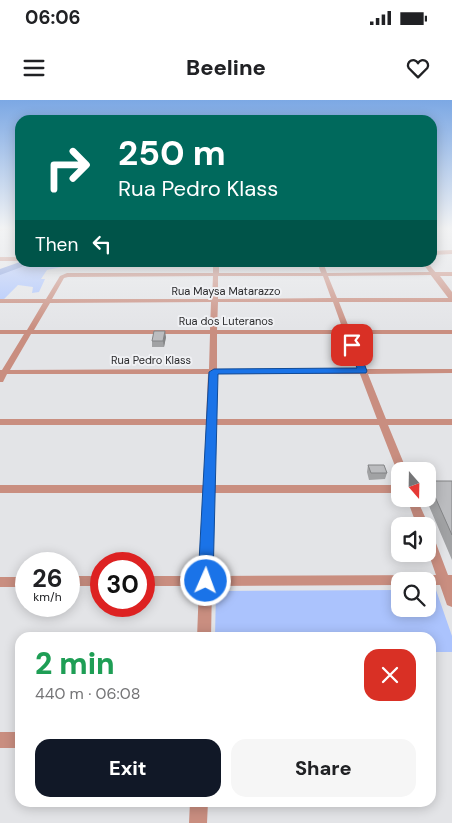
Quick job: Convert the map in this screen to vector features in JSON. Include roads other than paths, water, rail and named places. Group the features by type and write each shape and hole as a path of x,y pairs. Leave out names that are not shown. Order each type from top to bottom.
{"street":[{"path":"204,632 216,267"},
{"path":"322,267 399,462"},
{"path":"428,267 452,298"},
{"path":"0,380 2,372 62,277 76,275 452,274"},
{"name":"Rua Maysa Matarazzo","path":"0,301 335,301 452,298"},
{"name":"Rua dos Luteranos","path":"0,332 452,332"},
{"name":"Rua Pedro Klass","path":"2,372 452,371"},
{"path":"0,422 452,422"},
{"path":"0,489 391,489"},
{"path":"436,555 448,580 452,601"},
{"path":"155,581 448,580"},
{"path":"0,582 15,582"},
{"path":"0,740 15,740"},
{"path":"198,823 199,807"}],"waterway":[{"path":"0,272 16,267"}]}
